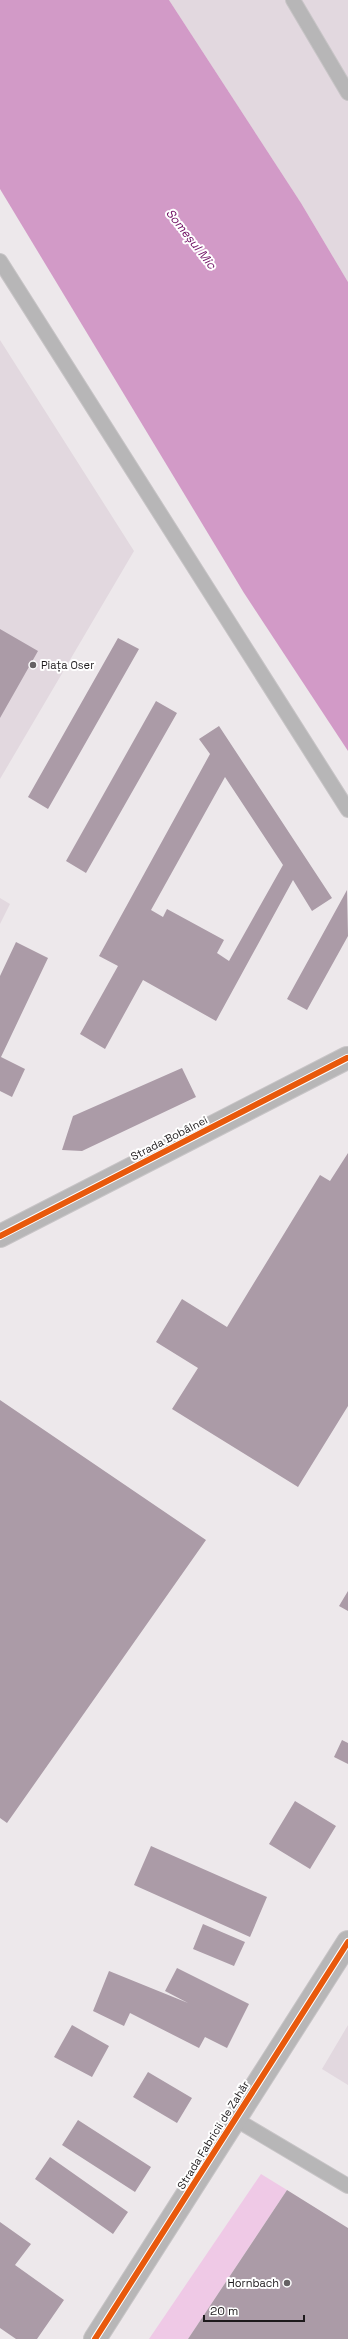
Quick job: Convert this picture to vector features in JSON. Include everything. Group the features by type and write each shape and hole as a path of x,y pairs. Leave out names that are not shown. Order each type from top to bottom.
{"street":[{"name":"Strada Bobâlnei","path":"0,1236 347,1058"},
{"name":"Strada Fabricii de Zahăr","path":"95,2339 348,1942"}],"lane":[{"path":"293,0 348,93"},
{"path":"0,261 348,810"},
{"path":"235,2120 348,2186"}],"shaded area":[{"path":"169,0 348,0 348,282 301,203"},
{"name":"Piața Oser","path":"0,340 134,551 0,779"},
{"path":"0,898 10,904 0,924"},
{"path":"348,2025 348,2085 322,2069"},
{"path":"261,2174 287,2190 188,2339 149,2339"}],"water":[{"name":"Someșul Mic","path":"0,0 169,0 301,203 348,282 348,751 244,593 0,189"}],"building":[{"path":"0,629 38,651 0,718"},
{"path":"118,638 139,649 48,809 28,797"},
{"path":"156,701 177,713 86,873 66,861"},
{"path":"219,726 332,898 312,911 293,880 216,1021 143,980 105,1049 80,1034 118,966 99,956 210,754 199,739","holes":["225,777 283,865 229,961 217,953 224,940 167,909 163,917 151,910"]},
{"path":"347,890 348,936 307,1010 287,999"},
{"path":"16,942 48,958 1,1057 25,1069 12,1097 0,1091 0,976"},
{"path":"182,1068 196,1097 82,1151 62,1150 73,1116"},
{"path":"348,1153 348,1406 298,1487 172,1409 198,1368 156,1342 182,1299 227,1327 320,1175 330,1181"},
{"path":"0,1400 206,1540 7,1823 0,1818"},
{"path":"348,1591 348,1611 339,1606"},
{"path":"342,1740 348,1743 348,1764 334,1757"},
{"path":"295,1801 336,1826 310,1869 269,1844"},
{"path":"151,1846 267,1897 250,1937 134,1885"},
{"path":"203,1924 245,1942 234,1966 193,1949"},
{"path":"177,1968 249,2004 227,2048 205,2037 199,2048 130,2013 124,2026 93,2011 109,1971 188,2003 165,1991"},
{"path":"72,2025 109,2046 92,2077 54,2057"},
{"path":"148,2072 192,2098 177,2123 133,2097"},
{"path":"78,2120 151,2167 135,2192 62,2145"},
{"path":"50,2157 128,2212 113,2234 35,2179"},
{"name":"Hornbach","path":"287,2190 348,2228 348,2339 188,2339"},
{"path":"0,2222 31,2244 15,2265 64,2300 37,2339 16,2339 0,2328"}],"cycle path":[{"path":"0,1236 347,1058"},
{"path":"95,2339 348,1942"}],"place":[{"name":"Piața Oser","path":"33,665"},
{"name":"Hornbach","path":"287,2283"}]}
